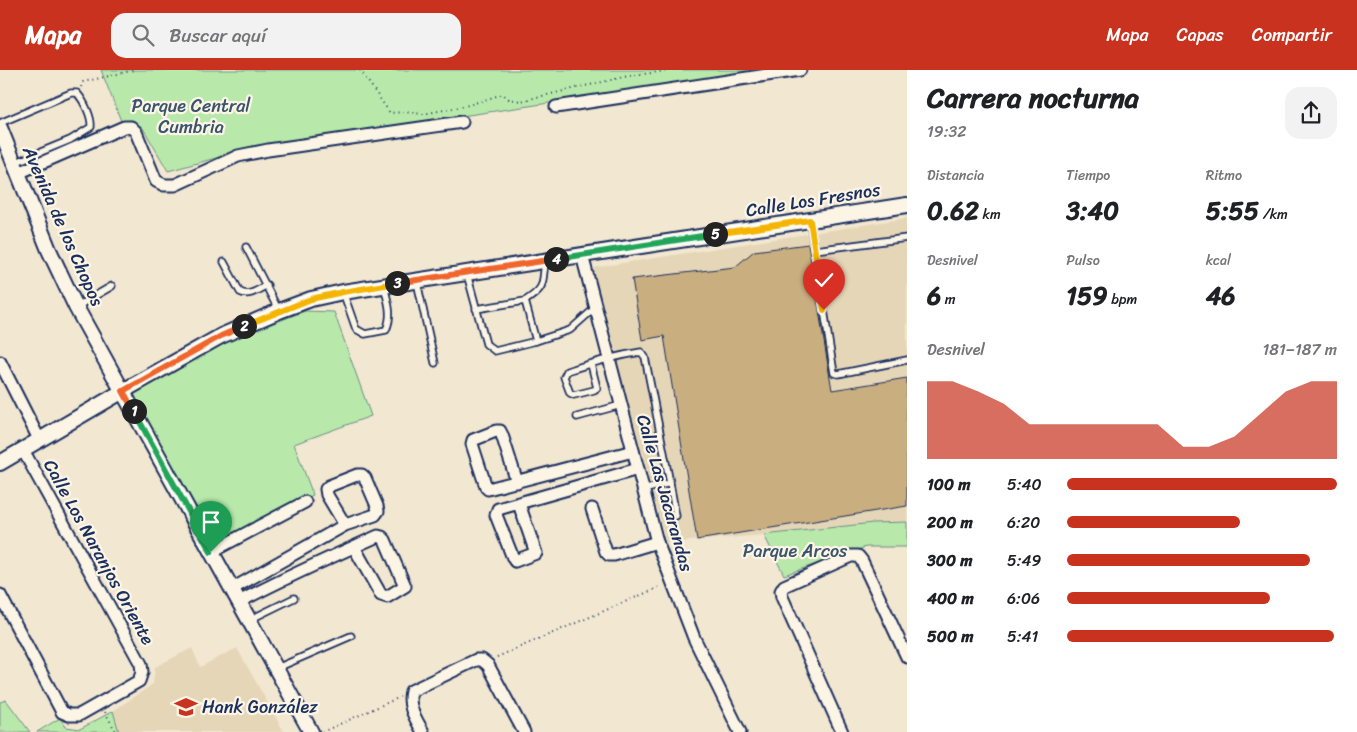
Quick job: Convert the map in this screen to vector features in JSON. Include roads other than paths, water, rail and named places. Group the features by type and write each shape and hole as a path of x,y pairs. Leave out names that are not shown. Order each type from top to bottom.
{"street":[{"path":"556,107 800,70"},
{"path":"16,168 124,127 131,127 136,132 156,181 164,185 175,186 238,156 278,148 462,122"},
{"name":"Avenida de los Chopos","path":"0,128 49,250 76,307 310,732"},
{"name":"Calle Los Fresnos","path":"0,463 221,336 280,310 311,299 466,272 907,205"},
{"name":"Calle Las Jacarandas","path":"582,254 657,542 694,638 740,732"},
{"path":"0,362 40,441"},
{"path":"517,482 500,431 473,440 472,444 488,489 517,482 633,451"},
{"name":"Calle Los Naranjos Oriente","path":"0,595 62,712 69,716 79,715 139,681 142,672 141,664 23,450"},
{"path":"519,504 536,553 515,561 512,558 496,515 498,509 638,469"},
{"path":"232,589 345,525 375,515 378,511 365,478 362,475 357,475 326,489 327,495 345,525"},
{"path":"211,552 305,502"},
{"path":"592,509 606,552 609,555 657,542"},
{"path":"239,602 354,547 378,536 385,540 406,586 387,597 381,595 354,547"},
{"path":"842,732 782,597 781,591 784,586 851,556 858,556 907,657"},
{"path":"424,732 410,707 410,695 476,660 482,660 487,664 524,732"}],"lane":[{"path":"0,123 72,93 77,93 82,98 92,122 91,127 70,140 16,168"},
{"path":"810,220 834,373 838,374 907,360"},
{"path":"814,250 907,238"},
{"path":"246,247 280,310"},
{"path":"476,309 525,301 539,292 545,260"},
{"path":"224,262 240,292 249,294 266,286"},
{"path":"466,272 486,344 495,351 570,330 596,307"},
{"path":"417,280 435,363"},
{"path":"343,292 356,329 365,334 386,330 390,323 391,316 384,285"},
{"path":"76,307 112,286"},
{"path":"525,301 536,341"},
{"path":"591,364 597,388 574,395 570,393 564,377 565,373 591,364 609,358 641,352 645,357 676,516"},
{"path":"577,417 621,405"},
{"path":"643,490 670,483"},
{"path":"249,620 294,598"},
{"path":"275,669 351,636"}],"place":[{"name":"Hank González","path":"186,707"}],"park label":[{"name":"Parque Central Cumbria","path":"191,116"},
{"name":"Parque Arcos","path":"795,551"}]}
